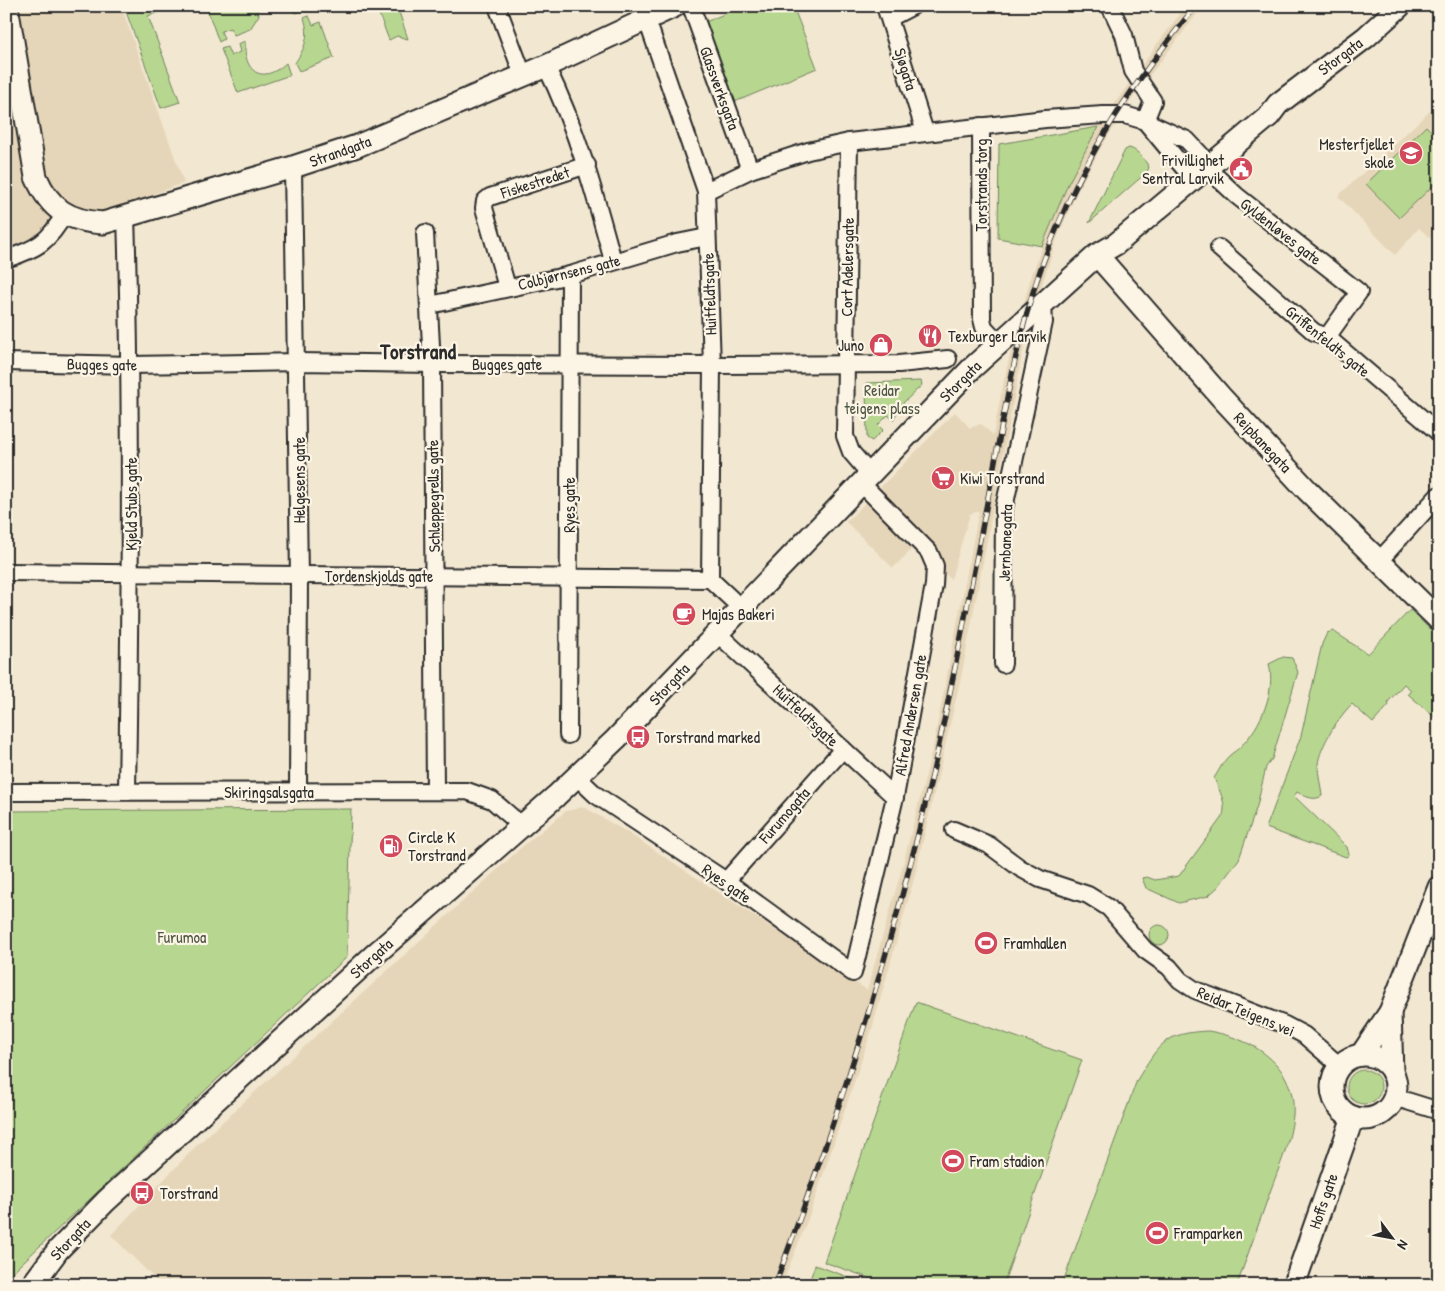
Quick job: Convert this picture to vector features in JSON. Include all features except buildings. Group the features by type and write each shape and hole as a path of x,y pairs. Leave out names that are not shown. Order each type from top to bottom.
{"main road":[{"path":"7,6 36,177 52,205 65,213"},
{"name":"Strandgata","path":"65,213 79,220 103,223 293,167 357,146 546,66 676,6"},
{"name":"Storgata","path":"32,1285 58,1250 106,1201 373,956 577,777 616,740 865,478 999,343 1097,255 1108,237 1198,166 1269,116 1278,104 1366,37 1400,6"},
{"name":"Reipbanegata","path":"1097,255 1307,490 1439,620"},
{"path":"1361,1055 1390,1012 1439,887"},
{"path":"1390,1012 1392,1072 1396,1084 1394,1097 1388,1108 1378,1116 1366,1119 1353,1117 1342,1111 1335,1101 1332,1089 1334,1077 1340,1066 1349,1058 1361,1055 1373,1056 1384,1062 1392,1072"},
{"name":"Hoffs gate","path":"1294,1285 1353,1117"},
{"name":"Storgata","path":"44,1285 68,1260 157,1155"}],"street":[{"path":"497,6 523,75"},
{"name":"Glassverksgata","path":"692,6 750,170"},
{"path":"887,12 913,6"},
{"path":"1110,6 1124,35 1133,71 1153,101 1145,121"},
{"name":"Sjøgata","path":"887,12 925,132"},
{"name":"Huitfeldtsgate","path":"647,20 706,191 712,365 710,579"},
{"path":"546,66 574,129 587,165 613,262"},
{"name":"Torstrands torg","path":"999,343 984,327 982,319 981,126 1064,117 1125,116 1145,121 1187,140 1198,166"},
{"path":"706,191 750,170 808,151 849,142 981,126"},
{"name":"Cort Adelersgate","path":"849,142 845,436 865,478"},
{"name":"Fiskestredet","path":"507,287 484,208 485,201 490,197 587,165"},
{"name":"Gyldenløves gate","path":"1198,166 1359,292 1327,337"},
{"name":"Helgesens gate","path":"293,167 298,362 300,576 298,792"},
{"path":"6,258 34,250 54,233 65,213"},
{"name":"Kjeld Stubs gate","path":"126,216 131,365 131,574 127,792"},
{"name":"Schleppegrells gate","path":"425,233 432,364 435,790"},
{"name":"Colbjørnsens gate","path":"430,305 570,275 677,243 708,237"},
{"name":"Griffenfeldts gate","path":"1219,248 1314,332 1327,337 1439,433"},
{"name":"Ryes gate","path":"568,735 570,275"},
{"name":"Jernbanegata","path":"1003,664 1004,508 1044,322 1043,305"},
{"name":"Bugges gate","path":"6,362 131,365 298,362 712,365 899,364 948,359"},
{"name":"Alfred Andersen gate","path":"853,973 895,797 934,585 935,566 929,552 865,478"},
{"path":"1378,562 1439,495"},
{"name":"Tordenskjolds gate","path":"6,572 710,579"},
{"path":"710,579 740,608"},
{"name":"Huitfeldtsgate","path":"717,632 895,797"},
{"name":"Furumogata","path":"726,881 843,749"},
{"name":"Ryes gate","path":"577,777 596,795 726,881 853,973"},
{"name":"Skiringsalsgata","path":"6,792 467,791 492,800 521,825"},
{"name":"Reidar Teigens vei","path":"954,830 989,845 1020,868 1040,879 1088,896 1103,904 1122,920 1145,950 1169,967 1180,980 1195,990 1285,1025 1304,1035 1340,1066"},
{"path":"1394,1097 1439,1111"}],"shaded area":[{"path":"6,6 121,6 184,183 6,248"},
{"path":"1186,6 1203,6 1134,96 1101,147 1077,192 1058,236 1041,287 1022,355 962,673 915,875 872,1029 811,1211 782,1285 161,1285 111,1235 196,1146 523,846 566,811 584,807 630,834 867,990 901,872 933,747 979,511 970,514 951,579 914,547 893,568 846,522 955,412 970,428 981,424 993,435 1006,371 1029,284 1042,246 1068,184 1098,127"},
{"name":"Mesterfjellet skole","path":"1439,106 1439,245 1419,228 1395,255 1338,196 1430,111"}],"green space":[{"path":"124,6 175,6 148,16 180,102 161,108"},
{"path":"213,6 256,6 259,15 250,29 234,35 230,28 221,31 224,39 219,42 207,9"},
{"path":"274,6 305,6 306,9 296,13 288,9 275,8"},
{"path":"376,6 397,6 408,39 397,36 389,40"},
{"path":"743,6 793,6 817,68 732,103 703,23"},
{"path":"309,16 313,25 321,22 334,58 299,71 295,63 306,42 307,31 304,18"},
{"path":"245,41 247,60 255,72 269,73 286,63 290,75 238,93 221,49 227,47 231,56 240,52 238,44"},
{"path":"1426,126 1439,139 1439,180 1399,218 1366,184"},
{"path":"1098,127 1068,184 1042,246 998,238 999,144"},
{"path":"1129,148 1143,158 1149,167 1147,172 1089,223 1125,150"},
{"name":"Reidar teigens plass","path":"921,381 922,385 901,405 893,420 888,415 878,425 883,430 872,441 867,438 866,383"},
{"path":"1410,610 1439,638 1439,721 1408,694 1411,690 1404,684 1373,723 1352,704 1336,723 1319,758 1318,769 1322,796 1313,798 1297,792 1294,796 1347,847 1349,855 1346,857 1266,828 1301,736 1322,644 1327,633 1333,631 1368,654"},
{"path":"1283,657 1292,658 1298,672 1272,759 1266,767 1257,806 1239,859 1218,887 1208,896 1179,903 1146,888 1142,878 1147,877 1155,880 1179,876 1222,817 1224,812 1223,803 1214,778 1227,758 1240,747 1255,729 1265,708 1268,696 1271,674 1269,664"},
{"name":"Furumoa","path":"351,809 347,957 6,1278 6,811"},
{"path":"1159,925 1166,928 1169,935 1166,942 1159,945 1152,942 1149,935 1152,928"},
{"name":"Fram stadion","path":"916,1002 1082,1060 1003,1285 889,1285 824,1262"},
{"path":"1208,1031 1240,1040 1255,1047 1268,1057 1279,1068 1288,1082 1292,1097 1292,1125 1287,1144 1237,1285 1062,1285 1137,1080 1151,1057 1164,1043 1181,1034"},
{"path":"1364,1070 1376,1075 1381,1087 1376,1099 1364,1104 1352,1099 1347,1087 1352,1075"},
{"path":"815,1265 870,1285 808,1285"}],"railway":[{"path":"775,1285 842,1097 881,969 916,841 948,703 1009,389 1032,297 1053,237 1082,174 1098,145 1115,116 1153,61 1196,6"}],"place":[{"name":"Mesterfjellet skole","path":"1411,153"},
{"name":"Frivillighet Sentral Larvik","path":"1241,169"},
{"name":"Texburger Larvik","path":"930,336"},
{"name":"Juno","path":"881,345"},
{"name":"Kiwi Torstrand","path":"943,478"},
{"name":"Majas Bakeri","path":"684,614"},
{"name":"Torstrand marked","path":"638,737"},
{"name":"Circle K Torstrand","path":"391,846"},
{"name":"Framhallen","path":"986,943"},
{"name":"Fram stadion","path":"953,1161"},
{"name":"Torstrand","path":"142,1193"},
{"name":"Framparken","path":"1157,1233"}],"district":[{"name":"Torstrand","path":"418,352"}]}
